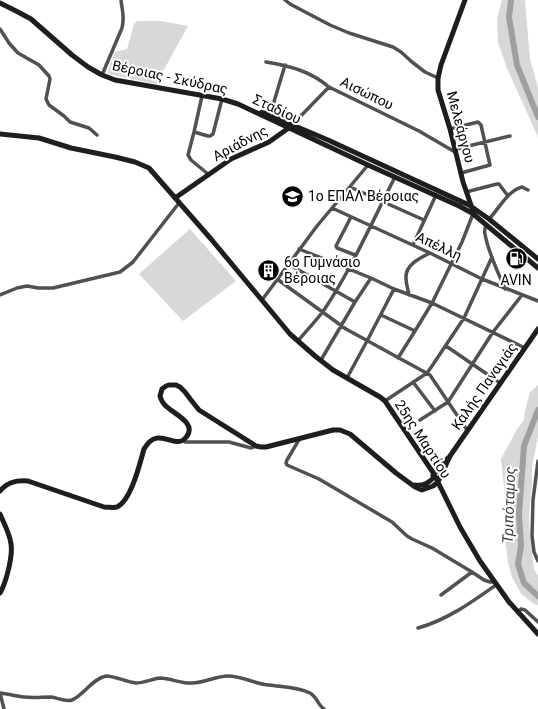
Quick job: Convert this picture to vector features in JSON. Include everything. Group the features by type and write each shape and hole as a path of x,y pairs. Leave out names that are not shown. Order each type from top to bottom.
{"street":[{"path":"102,75 124,21 124,11 121,0"},
{"path":"285,0 330,25 393,47 425,72 438,78"},
{"name":"Μελεάργου","path":"465,0 441,65 438,78 439,95 450,129 473,214"},
{"name":"Βέροιας - Σκύδρας","path":"0,3 31,19 76,58 102,75 132,84 222,99 238,104"},
{"path":"0,29 18,53 39,65 49,76 50,79 46,99 48,105 70,122 89,128 97,135"},
{"name":"Αισώπου","path":"266,62 285,65 313,75 329,87 419,131 456,151"},
{"path":"270,115 285,65"},
{"name":"Αριάδνης","path":"175,198 231,159 270,142 290,126 329,87"},
{"path":"202,96 188,156 208,174"},
{"path":"194,132 208,136 213,134 222,99"},
{"name":"Σταδίου","path":"238,104 243,104 270,115 368,165 459,206 473,214 538,268"},
{"name":"Σταδίου","path":"238,104 328,140 472,207 538,259"},
{"path":"450,129 478,122 481,125 490,165 461,173"},
{"name":"25ης Μαρτίου","path":"0,134 39,138 71,148 115,157 149,168 211,239 290,334 321,360 385,401 434,475 469,543 495,583 538,634"},
{"path":"456,151 510,136"},
{"path":"262,300 299,249 368,165"},
{"path":"298,341 323,312 336,291 371,226 395,177"},
{"path":"466,192 499,184 508,196"},
{"path":"350,187 424,220"},
{"path":"489,219 508,196 522,187 528,190"},
{"path":"413,245 436,195"},
{"path":"0,295 17,288 27,286 53,288 120,272 133,262 179,203"},
{"name":"Απέλλη","path":"332,208 430,253 482,279 538,301"},
{"path":"398,358 432,303 462,242 473,214"},
{"path":"351,217 336,246 337,248 355,256"},
{"path":"486,225 484,233 497,271 505,288"},
{"path":"299,249 371,278 394,289 432,303 525,348"},
{"path":"409,295 405,277 410,266 430,253"},
{"path":"385,401 427,373 464,318 492,257"},
{"path":"288,264 355,302"},
{"path":"321,360 371,278"},
{"path":"277,279 352,333 430,375 467,430"},
{"path":"347,378 394,289"},
{"path":"420,420 448,402 493,332 522,295"},
{"path":"381,315 416,331"},
{"name":"Καλής Παναγιάς","path":"438,482 450,456 538,329"},
{"path":"446,346 500,384"},
{"path":"413,382 435,411"},
{"path":"0,491 6,485 18,480 28,481 104,507 116,507 123,503 132,487 147,444 157,438 180,441 184,439 189,432 189,426 183,419 164,404 160,396 162,389 169,385 176,385 180,387 186,392 190,400 199,410 256,446 261,447 337,429 343,430 418,489 433,486 438,482"},
{"path":"300,438 287,460 287,465 319,478 392,522 412,539 432,548 484,580 495,583"},
{"path":"184,439 185,442 229,442 251,448 256,446"},
{"name":"Καλής Παναγιάς","path":"410,484 425,485 432,479 445,460 450,456"},
{"path":"538,461 533,500 532,536 534,552 538,561"},
{"path":"0,514 9,535 12,548 7,576 0,593"},
{"path":"441,595 472,572"},
{"path":"418,628 432,624 463,607 495,583"},
{"path":"518,612 522,609 525,610 538,622"},
{"path":"4,709 0,693 23,697 53,698 66,701 76,697 100,678 107,676 137,683 160,678 194,683 223,676 240,677 258,683 294,688 310,693 317,699 321,707 324,709"}],"shaded area":[{"path":"502,0 525,0 530,59 538,88 538,137 507,68 498,43 497,19"},
{"path":"137,21 161,21 188,26 156,84 108,74 115,52 127,49 134,24"},
{"path":"190,229 236,281 183,321 139,274"},
{"path":"538,385 538,437 532,466 529,516 534,569 538,576 538,605 534,604 521,594 512,577 508,563 505,537 506,506 501,459 517,429 524,420 530,392"}],"waterway":[{"name":"Τριπόταμος","path":"511,0 509,17 517,65 538,117"},
{"name":"Τριπόταμος","path":"538,410 524,446 519,514 521,546 518,564 524,583 538,596"}],"place":[{"name":"1ο ΕΠΑΛ Βέροιας","path":"292,196"},
{"name":"AVIN","path":"516,258"},
{"name":"6ο Γυμνάσιο Βέροιας","path":"268,270"}]}
